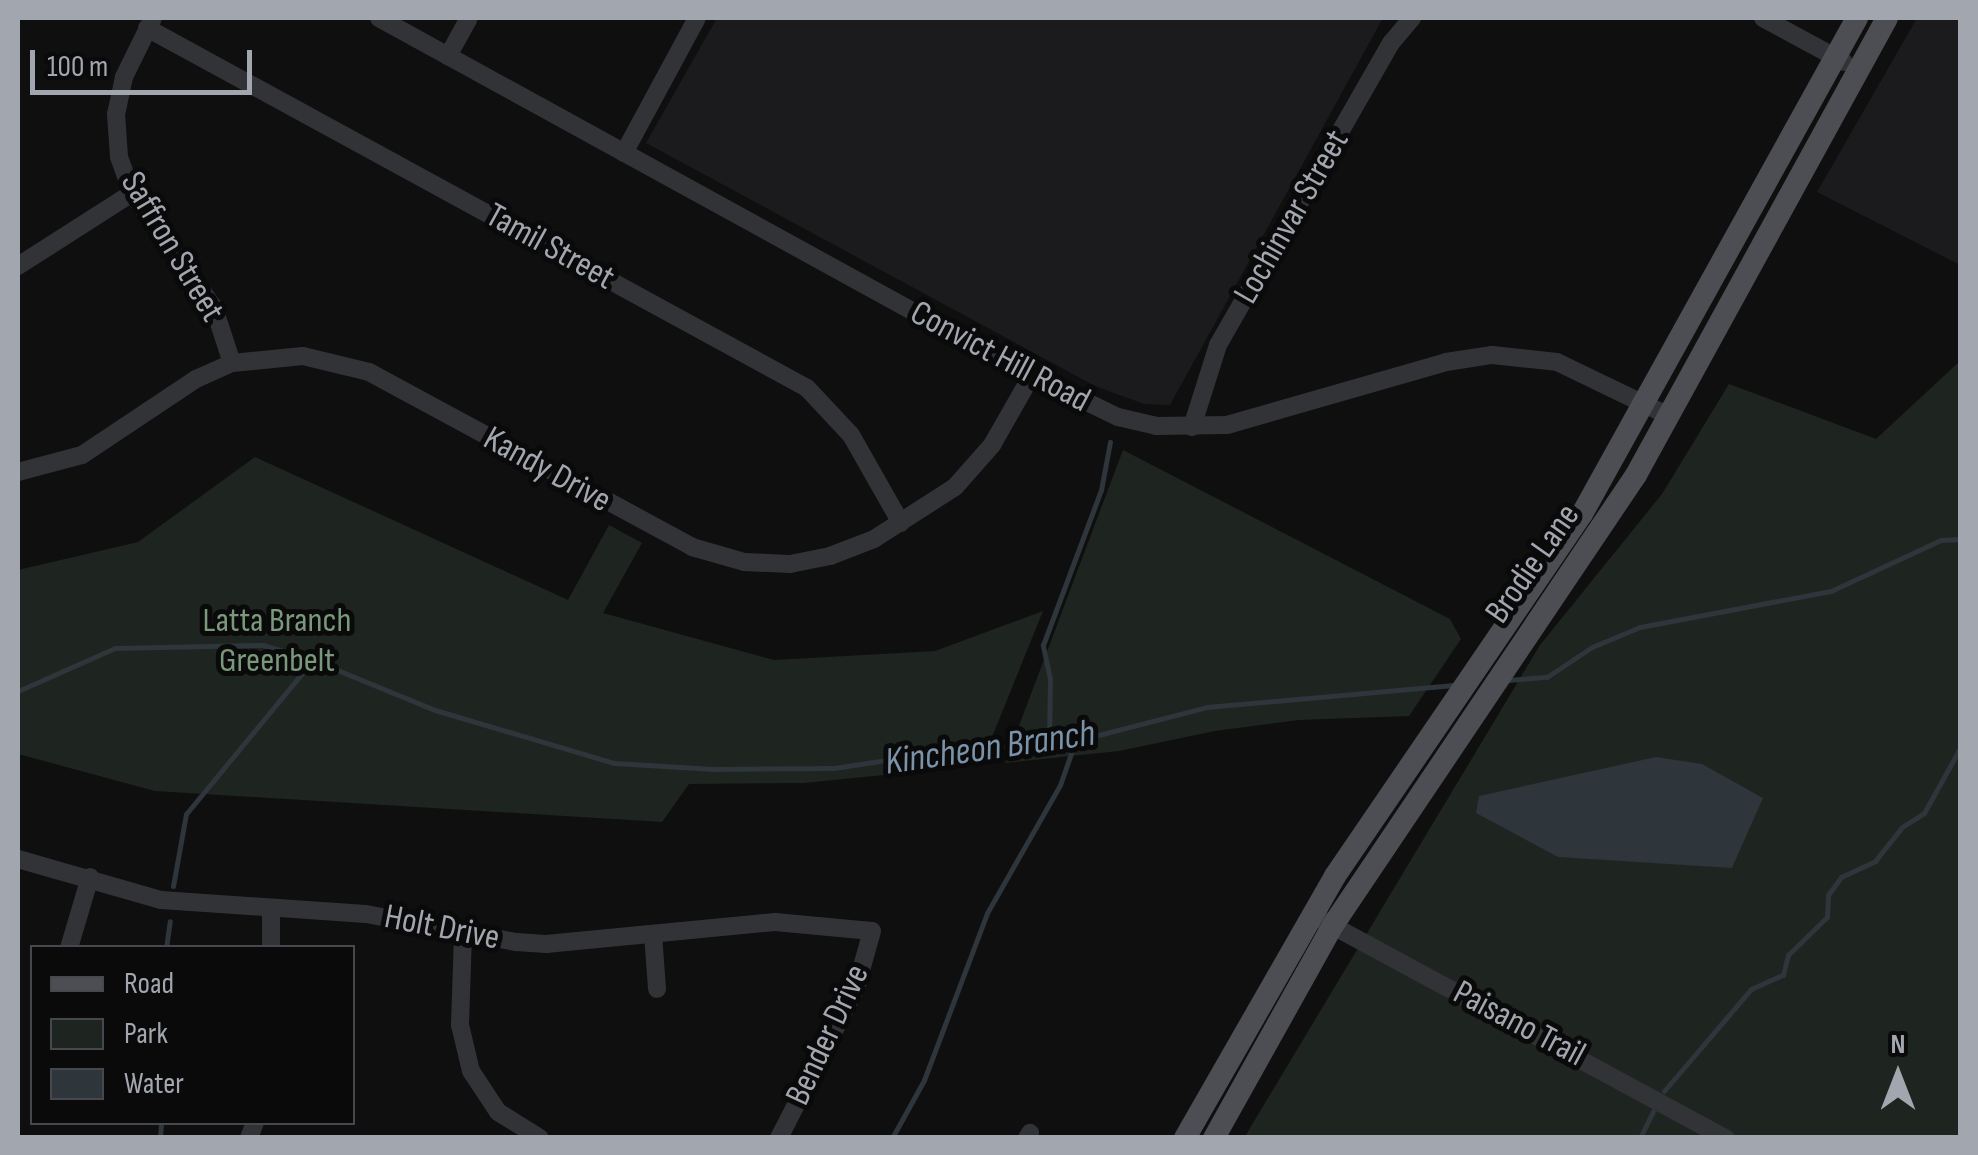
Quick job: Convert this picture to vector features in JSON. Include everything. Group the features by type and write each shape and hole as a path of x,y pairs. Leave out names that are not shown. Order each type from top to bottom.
{"main road":[{"name":"Brodie Lane","path":"1185,1138 1322,920 1454,723 1645,404 1857,18"},
{"name":"Brodie Lane","path":"1454,723 1562,584 1630,485 1888,18"},
{"name":"Brodie Lane","path":"1214,1138 1322,920"}],"street":[{"name":"Convict Hill Road","path":"379,18 1032,375 1118,416 1156,426 1242,422 1446,362 1492,355 1557,362 1668,416"},
{"path":"448,56 469,18"},
{"path":"624,153 697,18"},
{"name":"Lochinvar Street","path":"1192,427 1218,346 1392,43 1412,18"},
{"path":"1764,18 1858,70"},
{"name":"Saffron Street","path":"150,23 124,77 116,114 119,158 132,193 214,308 232,363"},
{"name":"Tamil Street","path":"150,23 807,388 851,435 902,523"},
{"path":"18,266 132,193"},
{"name":"Kandy Drive","path":"18,472 82,454 196,378 232,363 304,356 369,372 660,532 732,560 767,564 812,561 874,540 934,504 992,446 1032,375"},
{"name":"Holt Drive","path":"18,859 161,900 366,914 463,934 546,944 776,922 872,931"},
{"path":"71,945 90,877"},
{"path":"271,910 271,945"},
{"name":"Paisano Trail","path":"1322,920 1726,1138"},
{"name":"Bender Drive","path":"779,1138 856,988 872,931"},
{"path":"463,934 460,1025 471,1070 498,1112 540,1138"},
{"path":"653,934 657,989"}],"shaded area":[{"path":"717,18 1383,18 1170,405 1144,404 1095,386 646,143"},
{"path":"1917,18 1960,18 1960,265 1817,192"}],"green space":[{"path":"1960,361 1960,1137 1244,1138 1540,645 1662,494 1729,384 1876,439"},
{"path":"1123,450 1450,619 1461,639 1409,716 1299,720 1215,731 1119,751 1005,763"},
{"name":"Latta Branch Greenbelt","path":"255,457 568,600 609,525 642,543 603,613 774,660 935,651 1043,611 984,757 914,772 804,783 689,784 662,822 155,791 18,754 18,570 138,542"}],"water":[{"path":"1656,757 1702,764 1763,798 1732,868 1558,857 1476,813 1479,796"}],"waterway":[{"path":"1049,742 1050,679 1043,645 1101,490 1110,442"},
{"name":"Kincheon Branch","path":"1509,680 1547,677 1592,647 1640,627 1831,591 1941,540 1960,539"},
{"name":"Kincheon Branch","path":"18,691 115,648 263,645 313,660 435,710 614,763 714,769 834,768 938,752 1075,741 1207,707 1454,685"},
{"path":"173,886 186,814 313,660"},
{"path":"892,1138 924,1080 987,913 1060,785 1075,742"},
{"path":"1664,1091 1751,989 1783,975 1788,955 1827,917 1828,895 1841,877 1875,861 1902,827 1924,813 1960,748"},
{"path":"166,945 170,921"},
{"path":"1640,1138 1655,1107"},
{"path":"160,1138 161,1125"}]}
